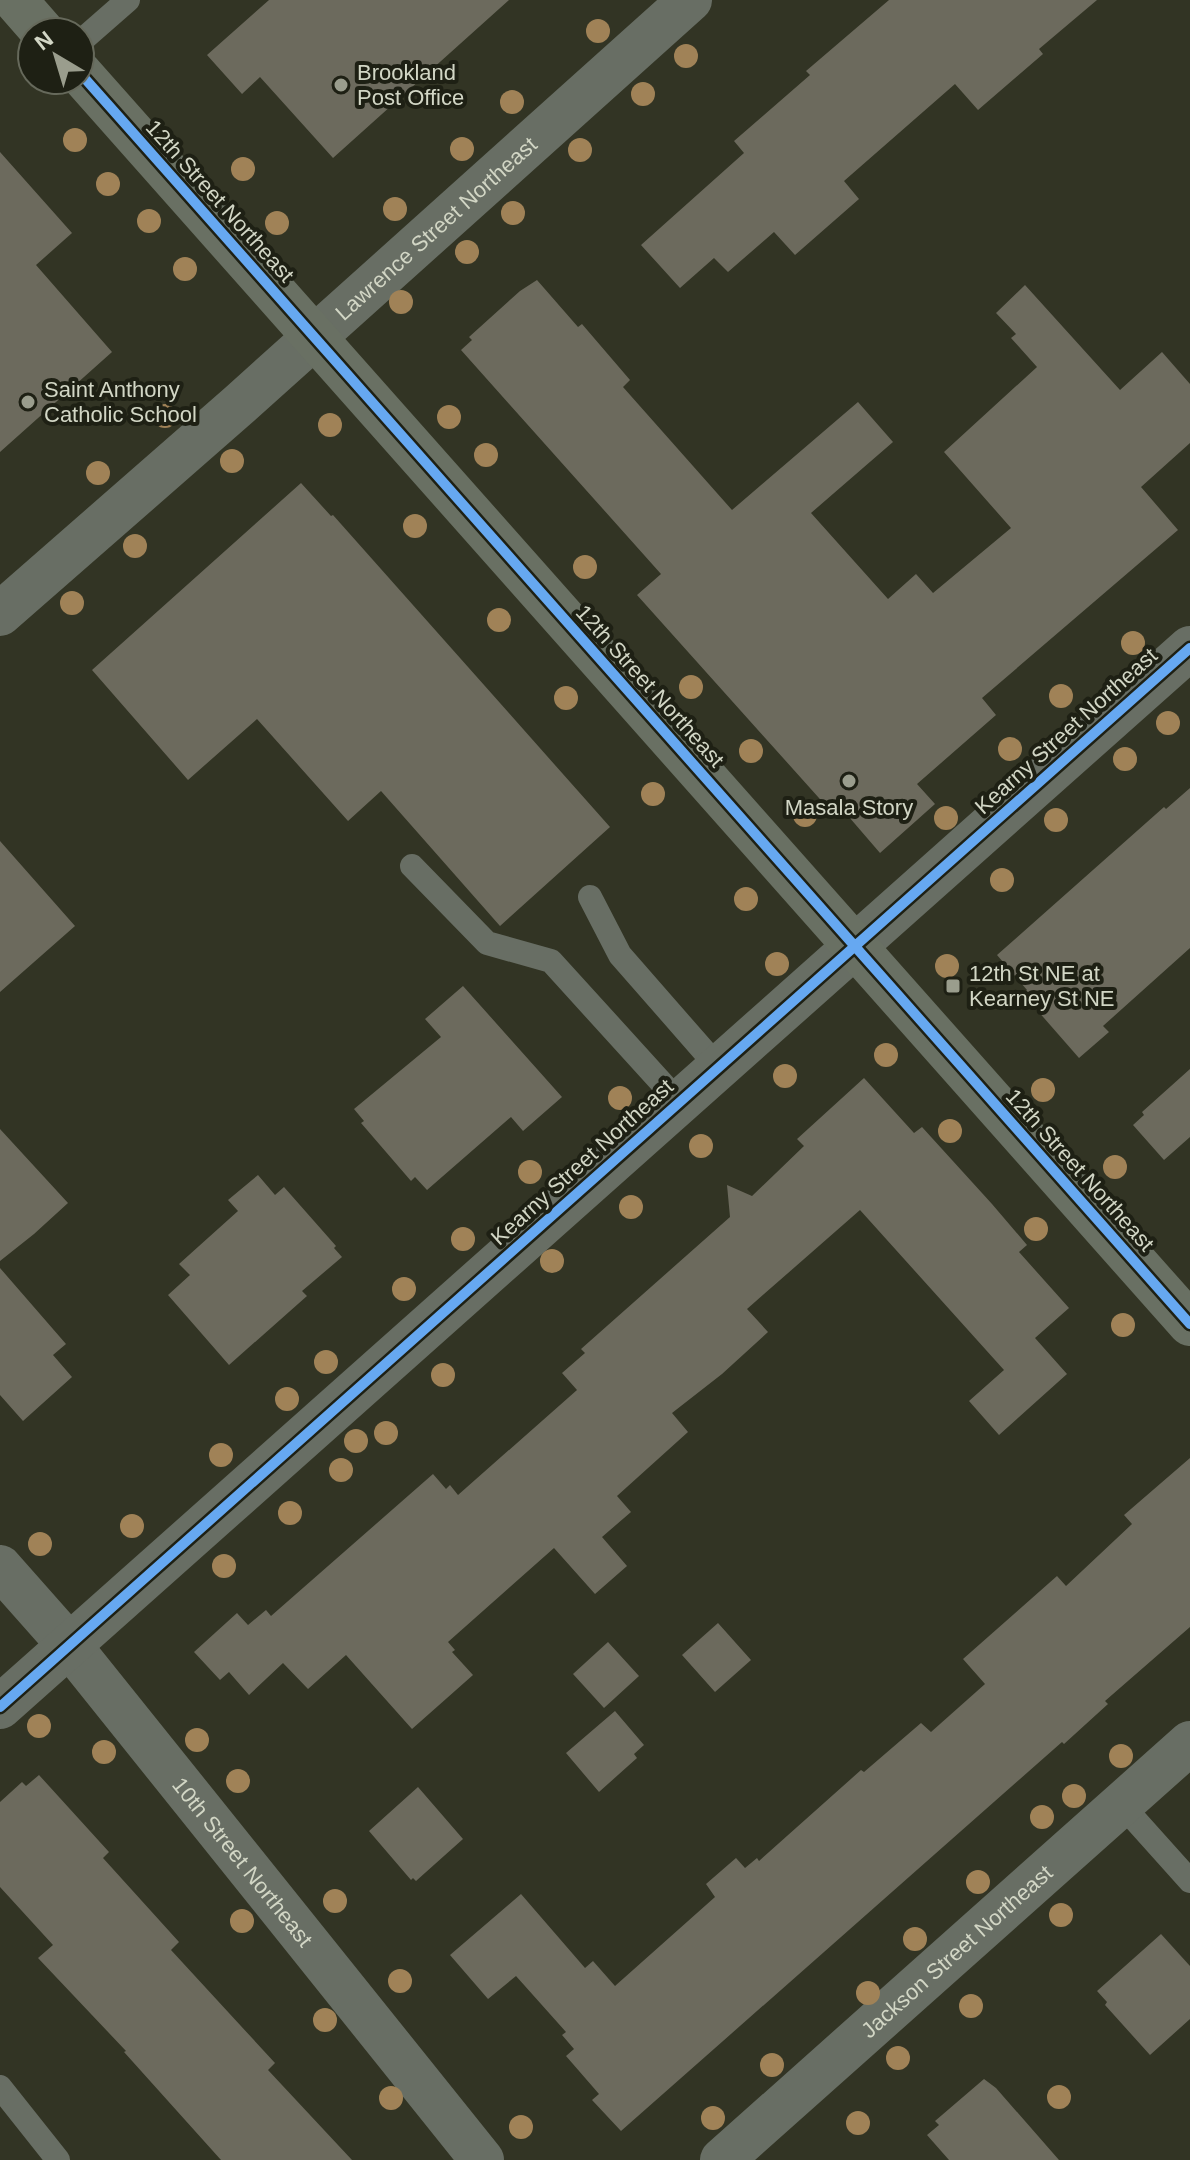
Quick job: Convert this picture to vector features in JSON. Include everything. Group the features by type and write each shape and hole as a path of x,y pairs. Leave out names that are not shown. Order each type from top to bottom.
{"street":[{"path":"15,0 29,16"},
{"name":"Lawrence Street Northeast","path":"0,614 690,0"},
{"name":"12th Street Northeast","path":"96,91 1190,1324"},
{"name":"Kearny Street Northeast","path":"0,1707 1190,648"},
{"name":"10th Street Northeast","path":"0,1567 69,1645 482,2160"},
{"name":"Jackson Street Northeast","path":"722,2160 1190,1743"}],"lane":[{"path":"96,28 128,0"},
{"path":"412,866 487,943 551,961 680,1103"},
{"path":"590,897 620,955 718,1067"},
{"path":"1121,1804 1190,1881"},
{"path":"0,2087 9,2116 58,2160"}],"building":[{"name":"Brookland Post Office","path":"269,0 509,0 333,158 260,77 242,94 207,55"},
{"path":"889,0 1097,0 1039,49 1043,54 978,110 955,84 844,181 859,199 795,255 774,232 728,272 714,258 680,288 641,245 744,153 734,141 810,75 806,71"},
{"path":"0,152 72,233 36,265 112,352 0,452"},
{"path":"537,280 578,327 582,324 630,380 623,387 732,510 858,402 893,442 811,513 888,599 916,574 933,593 1011,528 944,452 1037,367 1011,338 1016,334 996,313 1025,285 1120,390 1162,352 1190,384 1190,443 1141,487 1178,530 982,698 996,715 917,784 935,804 880,853 849,817 836,817 637,595 661,574 461,350 472,340 469,337 520,291"},
{"path":"301,483 333,515 610,827 500,926 381,791 348,821 257,719 188,780 92,670"},
{"path":"1190,788 1190,948 1103,1026 1109,1032 1079,1058 1023,994 1027,990 997,955 1164,807 1166,809"},
{"path":"0,841 75,926 0,992"},
{"path":"463,986 562,1097 523,1131 511,1117 427,1190 415,1177 411,1181 361,1123 364,1121 354,1109 441,1037 425,1019"},
{"path":"1190,1069 1190,1137 1164,1160 1133,1125 1144,1115 1142,1112"},
{"path":"864,1078 914,1133 922,1127 992,1204 1027,1245 1019,1252 1069,1308 1035,1338 1067,1374 999,1435 969,1401 1004,1370 860,1210 747,1309 768,1332 722,1374 672,1413 688,1432 617,1496 631,1512 602,1537 627,1566 595,1594 554,1548 448,1642 455,1650 452,1652 473,1675 412,1729 346,1655 308,1689 283,1663 249,1695 229,1672 220,1680 194,1652 237,1613 248,1625 266,1610 271,1616 433,1474 446,1489 450,1485 458,1495 577,1390 562,1373 585,1353 581,1349 730,1217 727,1185 752,1196 804,1146 797,1139"},
{"path":"0,1129 68,1203 0,1261"},
{"path":"258,1175 275,1195 284,1187 342,1257 302,1291 307,1296 229,1365 168,1295 190,1275 179,1264 238,1211 228,1200"},
{"path":"0,1268 66,1344 53,1355 72,1377 23,1421 0,1395"},
{"path":"1190,1458 1190,1627 1105,1701 1108,1704 1064,1744 1062,1742 621,2131 592,2100 599,2094 566,2056 574,2049 562,2035 566,2032 516,1976 488,1999 450,1955 521,1894 585,1968 593,1961 615,1986 715,1897 706,1884 736,1858 745,1868 757,1858 759,1861 861,1770 864,1772 921,1723 931,1732 985,1684 963,1659 1057,1576 1066,1586 1132,1524 1124,1515"},
{"path":"718,1623 751,1660 715,1692 682,1655"},
{"path":"608,1642 639,1676 604,1708 573,1674"},
{"path":"615,1711 644,1745 634,1754 637,1758 599,1792 566,1753"},
{"path":"39,1775 109,1852 103,1858 179,1942 171,1950 275,2063 268,2070 352,2160 221,2160 126,2051 38,1958 53,1945 0,1887 0,1802 22,1782 26,1786"},
{"path":"418,1787 463,1839 416,1881 411,1880 369,1831"},
{"path":"1161,1934 1190,1966 1190,2019 1150,2055 1105,2005 1107,2002 1097,1991"},
{"path":"984,2079 996,2088 1059,2160 949,2160 927,2135 939,2125 935,2121"}],"cycle path":[{"path":"96,91 1190,1324"},
{"path":"0,1707 1190,648"}],"place":[{"name":"Brookland Post Office","path":"341,85"},
{"name":"Saint Anthony Catholic School","path":"28,402"},
{"name":"Masala Story","path":"849,781"},
{"name":"12th St NE at Kearney St NE","path":"953,986"}]}
